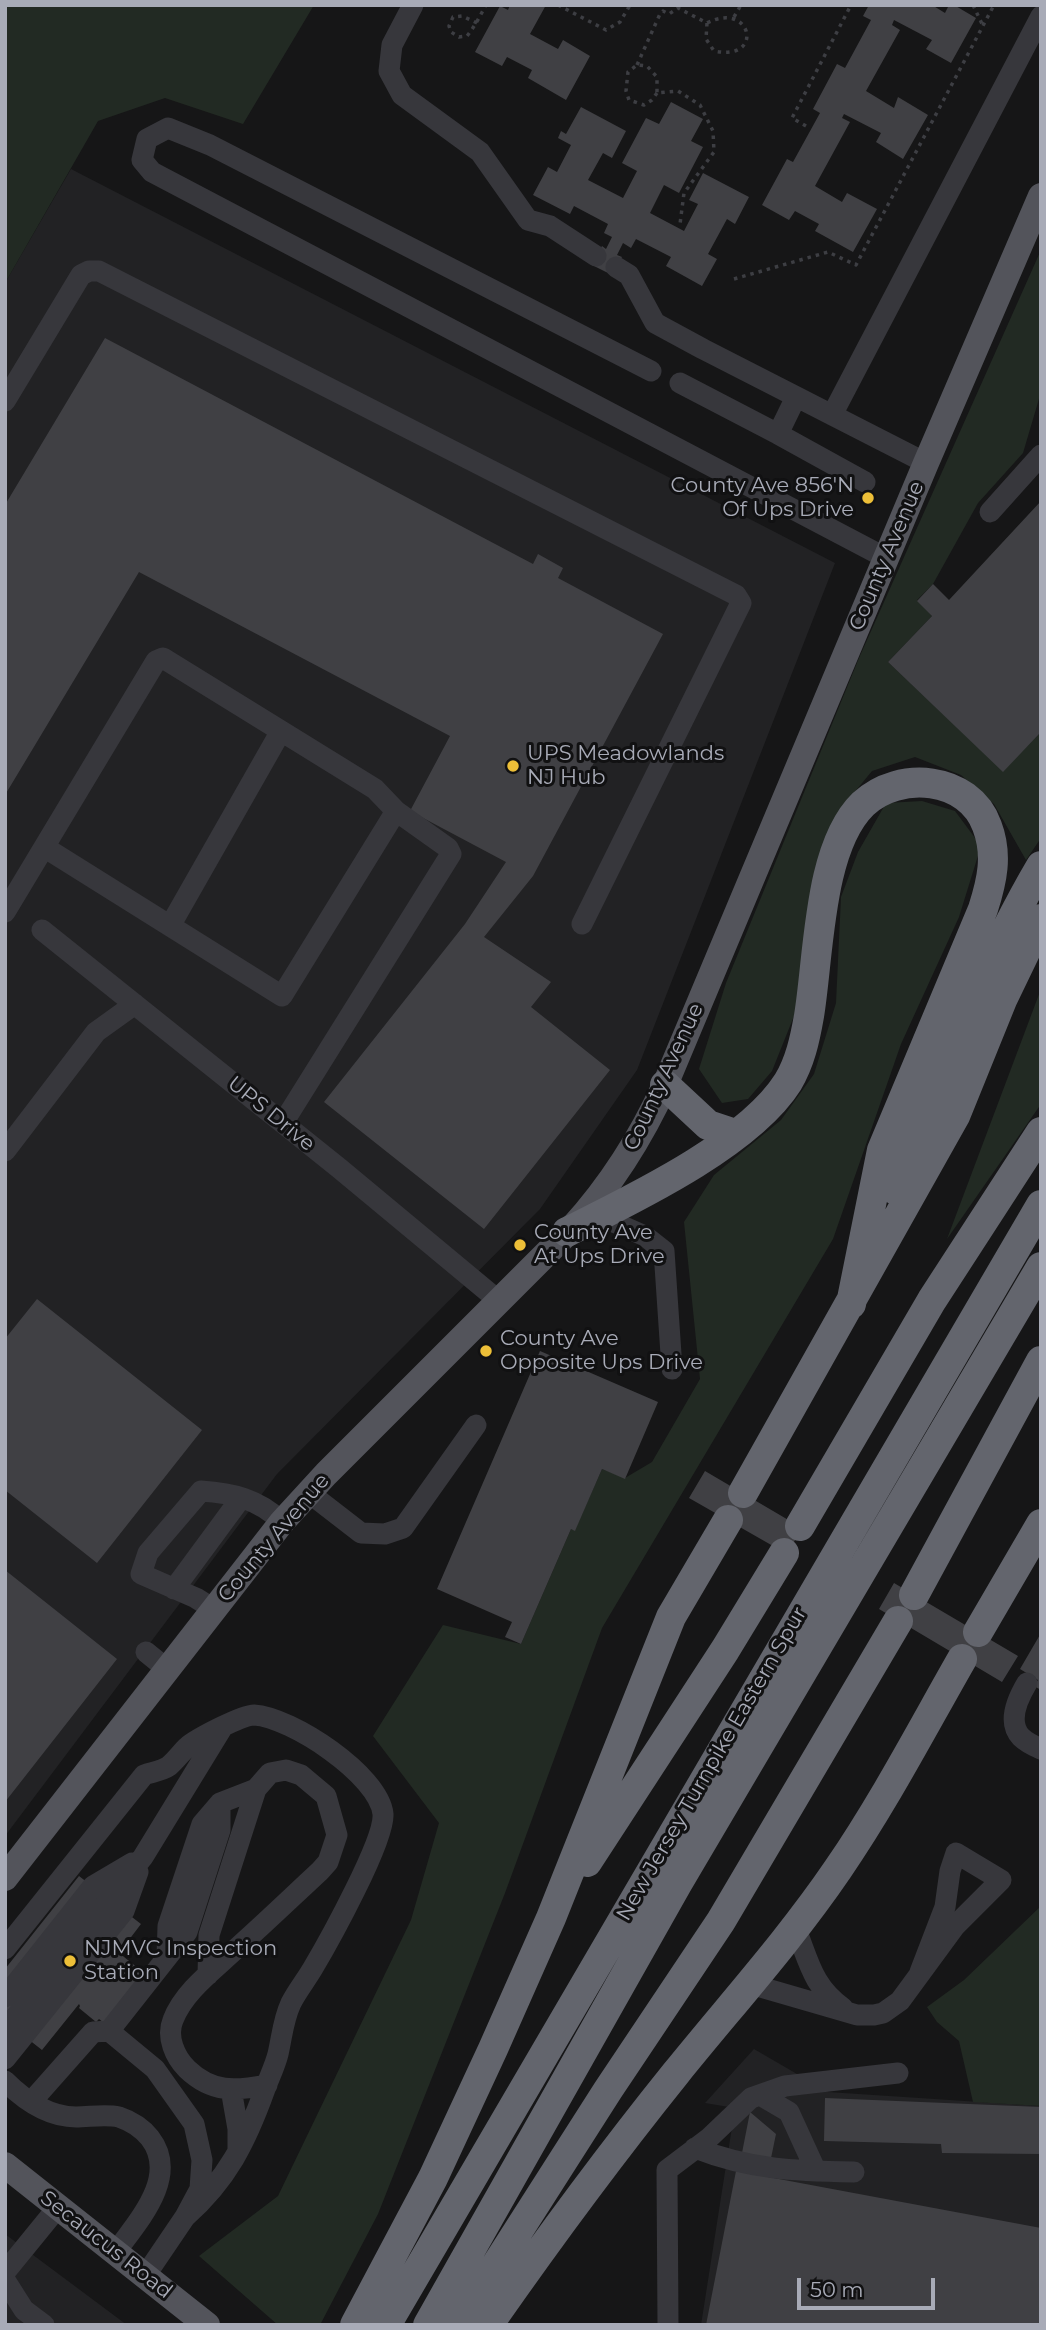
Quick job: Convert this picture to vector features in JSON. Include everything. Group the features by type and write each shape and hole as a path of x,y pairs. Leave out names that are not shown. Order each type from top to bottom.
{"highway":[{"path":"567,1233 594,1213 717,1149 767,1108 785,1086 802,1049 828,881 837,847 851,819 873,796 901,783 931,783 958,793 981,813 993,849 992,878 983,909 882,1150 851,1304"},
{"path":"851,1304 976,993 1002,936 1041,866"},
{"path":"743,1493 955,1116 1002,1000 1041,919"},
{"path":"665,1085 708,1125 735,1134"},
{"path":"800,1526 932,1300 1041,1132"},
{"name":"New Jersey Turnpike Eastern Spur","path":"386,2325 1041,1205"},
{"name":"New Jersey Turnpike Eastern Spur","path":"429,2325 684,1872 1041,1266"},
{"path":"914,1595 1041,1361"},
{"path":"355,2325 460,2122 551,1918 671,1616 728,1520"},
{"path":"978,1632 1041,1524"},
{"path":"551,1918 725,1650 784,1553"},
{"path":"458,2325 608,2090 721,1921 898,1621"},
{"path":"488,2325 599,2171 750,1984 839,1868 962,1659"}],"main road":[{"name":"County Avenue","path":"594,1213 665,1085 1041,196"},
{"name":"County Avenue","path":"5,1878 308,1492 567,1233"},
{"name":"Secaucus Road","path":"5,2165 207,2325"}],"street":[{"path":"413,5 392,45 389,71 402,95 480,152 528,220 550,226 596,256"},
{"path":"832,415 1041,16"},
{"path":"651,371 210,145 167,128 147,139 142,160 152,172 887,558"},
{"path":"616,267 629,275 656,323 926,463"},
{"path":"5,401 81,275 89,271 99,271 737,595 741,603 582,924"},
{"path":"680,383 865,482"},
{"path":"778,434 796,397"},
{"path":"990,512 1041,456"},
{"path":"5,912 156,661 163,658 375,789 396,811 448,848 451,854 283,1123"},
{"path":"170,926 281,731"},
{"path":"44,847 282,996 396,811"},
{"name":"UPS Drive","path":"42,930 499,1301"},
{"path":"5,1151 96,1032 135,1004"},
{"path":"594,1213 645,1236 664,1251 673,1370"},
{"path":"308,1492 361,1533 384,1534 402,1528 476,1425"},
{"path":"215,1610 196,1598 141,1574 148,1553 201,1491 227,1493 268,1507 282,1522"},
{"path":"174,1589 241,1498"},
{"path":"146,1653 168,1670"},
{"path":"1027,1683 1016,1707 1016,1729 1023,1739 1041,1749"},
{"path":"5,1950 144,1774 167,1767 189,1745 252,1715 284,1723 303,1733 359,1774 380,1802 383,1816 381,1831 372,1854 314,1967 292,2001 283,2024 278,2056 251,2127 216,2187 185,2217"},
{"path":"5,2030 143,1857 223,1727"},
{"path":"208,1975 209,1935 256,1789 270,1773 286,1770 301,1775 327,1796 337,1835 328,1862 208,1975 180,2005 171,2023 171,2041 180,2062 199,2080 231,2089 267,2085"},
{"path":"109,2031 167,1957 168,1926 202,1824 220,1803 256,1789"},
{"path":"750,1984 850,2014 874,2015 892,2008 906,1994 955,1926 1001,1880 956,1853 950,1871 945,1907 920,1972"},
{"path":"5,1997 93,1886 143,1857"},
{"path":"5,2059 124,1911 143,1857"},
{"path":"795,1927 817,1984 850,2014"},
{"path":"31,2102 93,2032 109,2031 155,2069 194,2124 202,2160 200,2189 185,2217 145,2276"},
{"path":"668,2325 667,2170 751,2098 785,2086 898,2073"},
{"path":"5,2081 31,2102 58,2115 117,2117 138,2126 153,2142 160,2167 155,2192 115,2253"},
{"path":"231,2089 238,2129 238,2152"},
{"path":"760,2095 789,2112 817,2171"},
{"path":"695,2148 738,2162 785,2171 854,2172"},
{"path":"5,2272 58,2207"},
{"path":"5,2280 24,2310 44,2325"}],"path":[{"path":"477,23 462,16 453,17 449,26 451,32 459,37 467,36 477,23 486,5"},
{"path":"558,5 606,30 620,22 630,5"},
{"path":"734,17 741,5"},
{"path":"806,126 792,118 851,5"},
{"path":"973,5 983,26"},
{"path":"734,279 828,252 856,265 994,5"},
{"path":"637,65 647,66 657,77 657,93 644,105 629,100 626,78 628,72 637,65 663,11 669,14 678,8 707,23"},
{"path":"718,16 734,17 745,27 746,35 740,50 733,53 714,51 709,46 705,31 707,23 718,16"},
{"path":"657,93 678,92 700,105 713,131 713,152 684,193 680,224"}],"shaded area":[{"path":"5,5 314,5 243,124 165,98 98,121 5,283"},
{"path":"71,169 835,563 637,1070 540,1209 277,1474 5,1836 5,283"},
{"path":"1041,250 1041,392 1023,453 978,503 933,584 917,600 932,616 888,662 1003,771 1041,732 1041,838 1026,860 994,804 961,775 915,757 872,771 839,811 796,1011 772,1071 748,1099 722,1103 699,1069 726,983 859,658"},
{"path":"922,801 955,811 981,846 959,917 901,1044 833,1239 602,1628 505,1893 378,2214 320,2325 278,2325 199,2256 278,2196 411,1920 439,1823 373,1736 443,1625 521,1644 571,1529 575,1530 602,1469 625,1478 652,1462 700,1379 684,1222 714,1175 781,1120 814,1074 836,1003 841,897 858,852 886,803"},
{"path":"1041,989 1041,1104 947,1239"},
{"path":"1041,1906 1041,2106 973,2102 959,2041 937,2022 927,2007 964,1980"},
{"path":"754,2049 828,2092 1041,2106 1041,2325 701,2325 735,2108 705,2103"},
{"path":"5,2234 127,2325 5,2325"}],"building":[{"path":"510,5 546,5 530,34 558,49 563,40 590,56 566,100 528,78 532,70 507,57 502,66 475,52 500,6 508,10"},
{"path":"869,5 932,5 945,13 949,5 954,5 976,18 951,63 926,49 932,40 894,20 892,25 900,30 866,91 894,108 898,97 928,115 903,159 876,142 881,133 844,114 842,118 850,122 815,186 842,202 847,193 877,209 853,252 815,231 819,224 795,211 789,220 762,205 787,159 793,162 820,113 813,109 837,64 845,68 871,20 863,16"},
{"path":"671,102 703,119 691,141 703,147 679,193 664,185 650,213 684,231 698,204 689,200 703,173 749,197 735,224 727,219 708,254 717,259 702,286 666,266 671,257 636,239 631,248 623,243 617,255 622,257 612,275 592,265 602,246 606,249 612,237 604,233 608,224 574,206 570,214 533,195 548,167 557,172 571,145 558,138 561,131 566,134 581,107 626,131 612,158 603,153 588,180 623,198 637,171 622,163 646,118 659,124"},
{"name":"UPS Meadowlands NJ Hub","path":"105,338 533,564 538,554 563,568 558,578 663,634 533,876 484,937 551,982 531,1007 610,1070 484,1229 324,1102 465,924 506,862 410,811 450,736 139,572 5,795 5,505"},
{"path":"867,491 874,493 869,503 863,501"},
{"path":"1041,501 1041,732 1003,772 888,662 932,616 917,601 933,584 949,600"},
{"path":"37,1299 202,1430 97,1563 5,1490 5,1339"},
{"path":"540,1351 658,1402 625,1479 602,1469 575,1531 571,1529 521,1644 505,1637 512,1622 437,1589"},
{"path":"705,1471 802,1528 787,1554 689,1498"},
{"path":"5,1570 117,1659 5,1802"},
{"path":"894,1583 1018,1656 1002,1682 879,1609"},
{"path":"1041,1633 1041,1690 1034,1686 1038,1680 1020,1669"},
{"name":"NJMVC Inspection Station","path":"79,1876 141,1924 119,1953 143,1972 104,2023 99,2019 96,2022 79,2008 79,2004 42,2050 5,2021 5,1969"},
{"path":"825,2098 1041,2107 1041,2154 942,2153 941,2144 824,2141"},
{"path":"750,2112 776,2134 770,2163 741,2158"},
{"path":"736,2171 1041,2228 1041,2325 706,2325"}],"place":[{"name":"County Ave 856'N Of Ups Drive","path":"868,498"},
{"name":"UPS Meadowlands NJ Hub","path":"513,766"},
{"name":"County Ave At Ups Drive","path":"520,1245"},
{"name":"County Ave Opposite Ups Drive","path":"486,1351"},
{"name":"NJMVC Inspection Station","path":"70,1961"}]}
